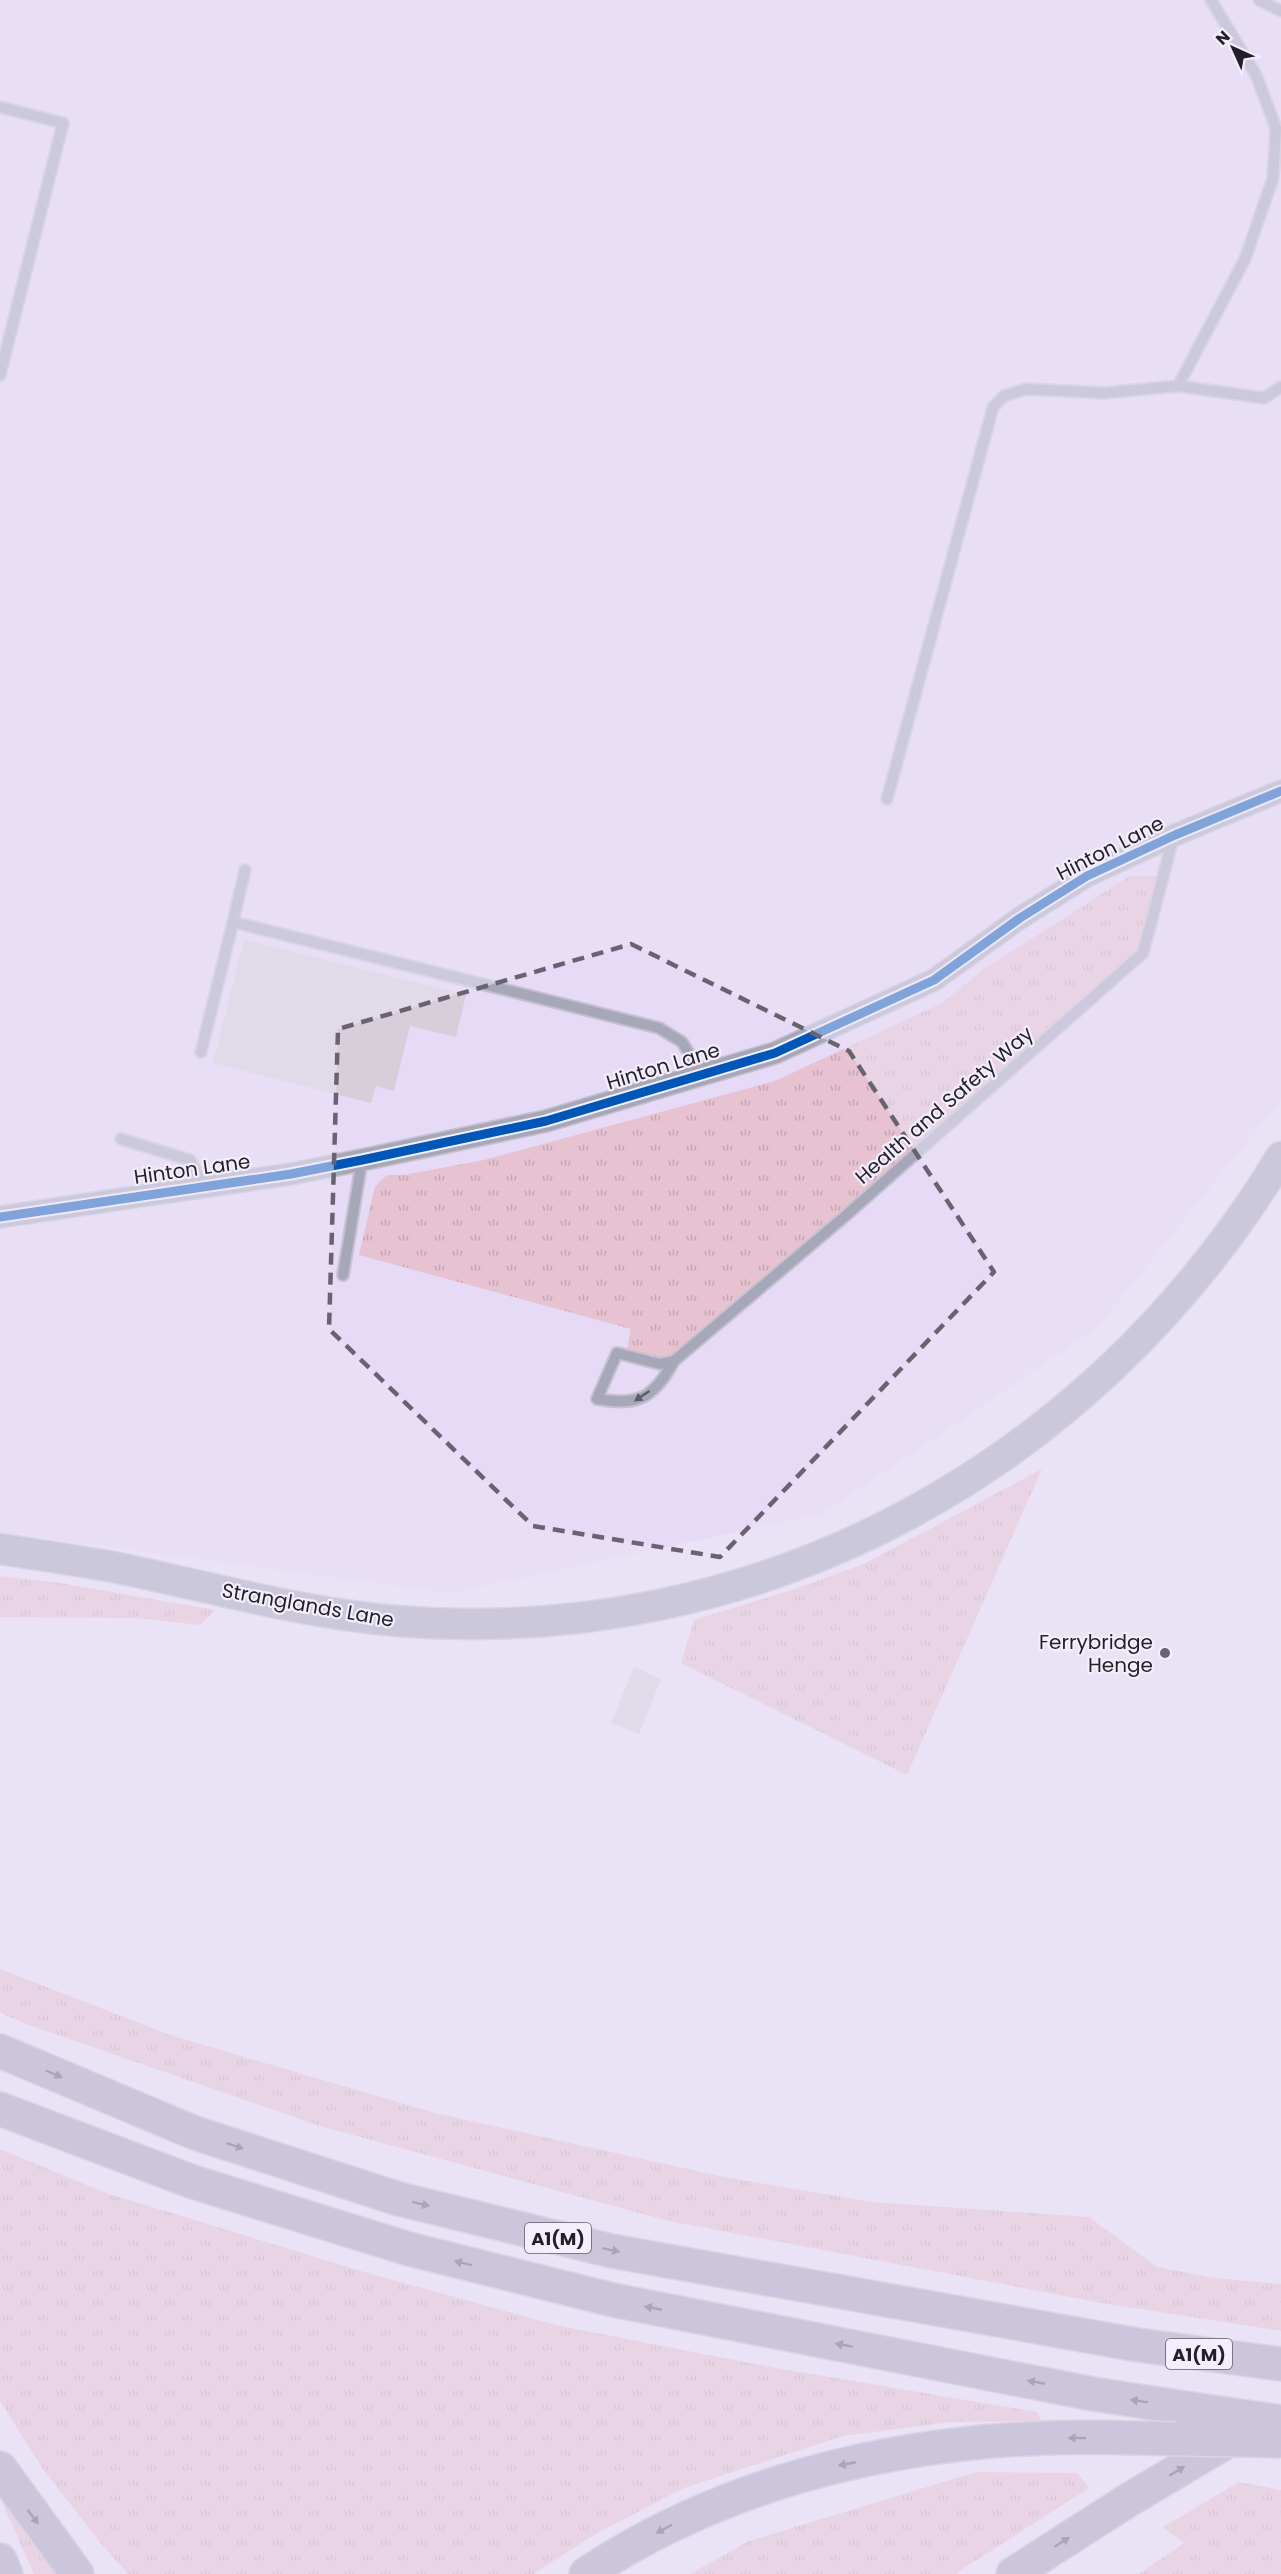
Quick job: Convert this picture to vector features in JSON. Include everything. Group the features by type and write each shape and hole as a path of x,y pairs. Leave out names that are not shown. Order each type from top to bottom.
{"highway":[{"name":"A1(M)","path":"0,2051 195,2133 399,2199 612,2251 1138,2345 1271,2363"},
{"name":"A1(M)","path":"0,2109 193,2182 409,2249 614,2300 1093,2394 1281,2422"},
{"path":"1013,2574 1127,2501 1281,2409"},
{"path":"586,2574 617,2553 685,2518 756,2489 829,2467 904,2453 1036,2438 1281,2442"},
{"path":"0,2469 77,2574"},
{"path":"0,2560 6,2574"}],"main road":[{"name":"Stranglands Lane","path":"0,1549 109,1567 331,1613 407,1621 507,1623 617,1612 725,1588 778,1572 880,1529 976,1475 1058,1417 1108,1373 1185,1293 1245,1214 1281,1157"}],"street":[{"name":"Hinton Lane","path":"0,1217 362,1160 546,1121 701,1073 775,1053 934,980 1020,918 1087,876 1174,835 1281,791"}],"lane":[{"path":"1178,386 1245,259 1273,178 1276,128 1256,75 1211,0"},
{"path":"1259,0 1281,11"},
{"path":"0,107 63,123 0,375"},
{"path":"887,799 993,407 1004,396 1026,389 1104,393 1178,386 1264,398 1281,387"},
{"name":"Health and Safety Way","path":"674,1361 660,1364 617,1353 597,1399 619,1402 638,1400 664,1380 674,1361 843,1218 1143,953 1174,835"},
{"path":"201,1052 245,870"},
{"path":"233,922 659,1028 682,1042 701,1073"},
{"path":"121,1139 190,1160 203,1186"},
{"path":"342,1275 362,1160"}],"highlighted area":[{"path":"631,944 849,1051 994,1272 720,1557 533,1526 329,1329 338,1029"}],"shaded area":[{"path":"0,0 1281,0 1281,1100 1096,1329 822,1514 450,1593 0,1532"}],"green space":[{"path":"1130,876 1162,876 1143,953 674,1361 626,1355 631,1329 359,1255 375,1186 387,1175 404,1175 484,1160 775,1081 942,1003 984,969"},
{"path":"1042,1469 907,1775 681,1663 694,1620 792,1590 866,1563"},
{"path":"0,1576 54,1582 215,1610 200,1625 136,1618 0,1617"},
{"path":"0,1969 173,2036 435,2113 719,2176 871,2202 1089,2217 1157,2267 1214,2278 1281,2284 1281,2331 1102,2303 669,2221 320,2126 0,2013"},
{"path":"0,2149 106,2193 371,2274 560,2326 770,2367 1037,2412 1042,2421 950,2422 843,2436 684,2488 599,2532 533,2574 128,2574 101,2544 43,2469 0,2401"},
{"path":"976,2472 1077,2473 1089,2488 955,2574 690,2574 749,2541"},
{"path":"1239,2482 1281,2490 1281,2574 1139,2574 1184,2543 1163,2527"},
{"path":"0,2498 56,2574 34,2574"}],"building":[{"path":"244,940 466,995 456,1037 410,1026 394,1091 376,1086 371,1103 213,1063"},
{"path":"634,1667 661,1679 639,1734 611,1723"}],"cycle path":[{"path":"0,1217 291,1174 362,1160 546,1121 775,1053 934,980 1020,918 1087,876 1175,835 1281,791"}],"place":[{"name":"Ferrybridge Henge","path":"1165,1653"}]}
